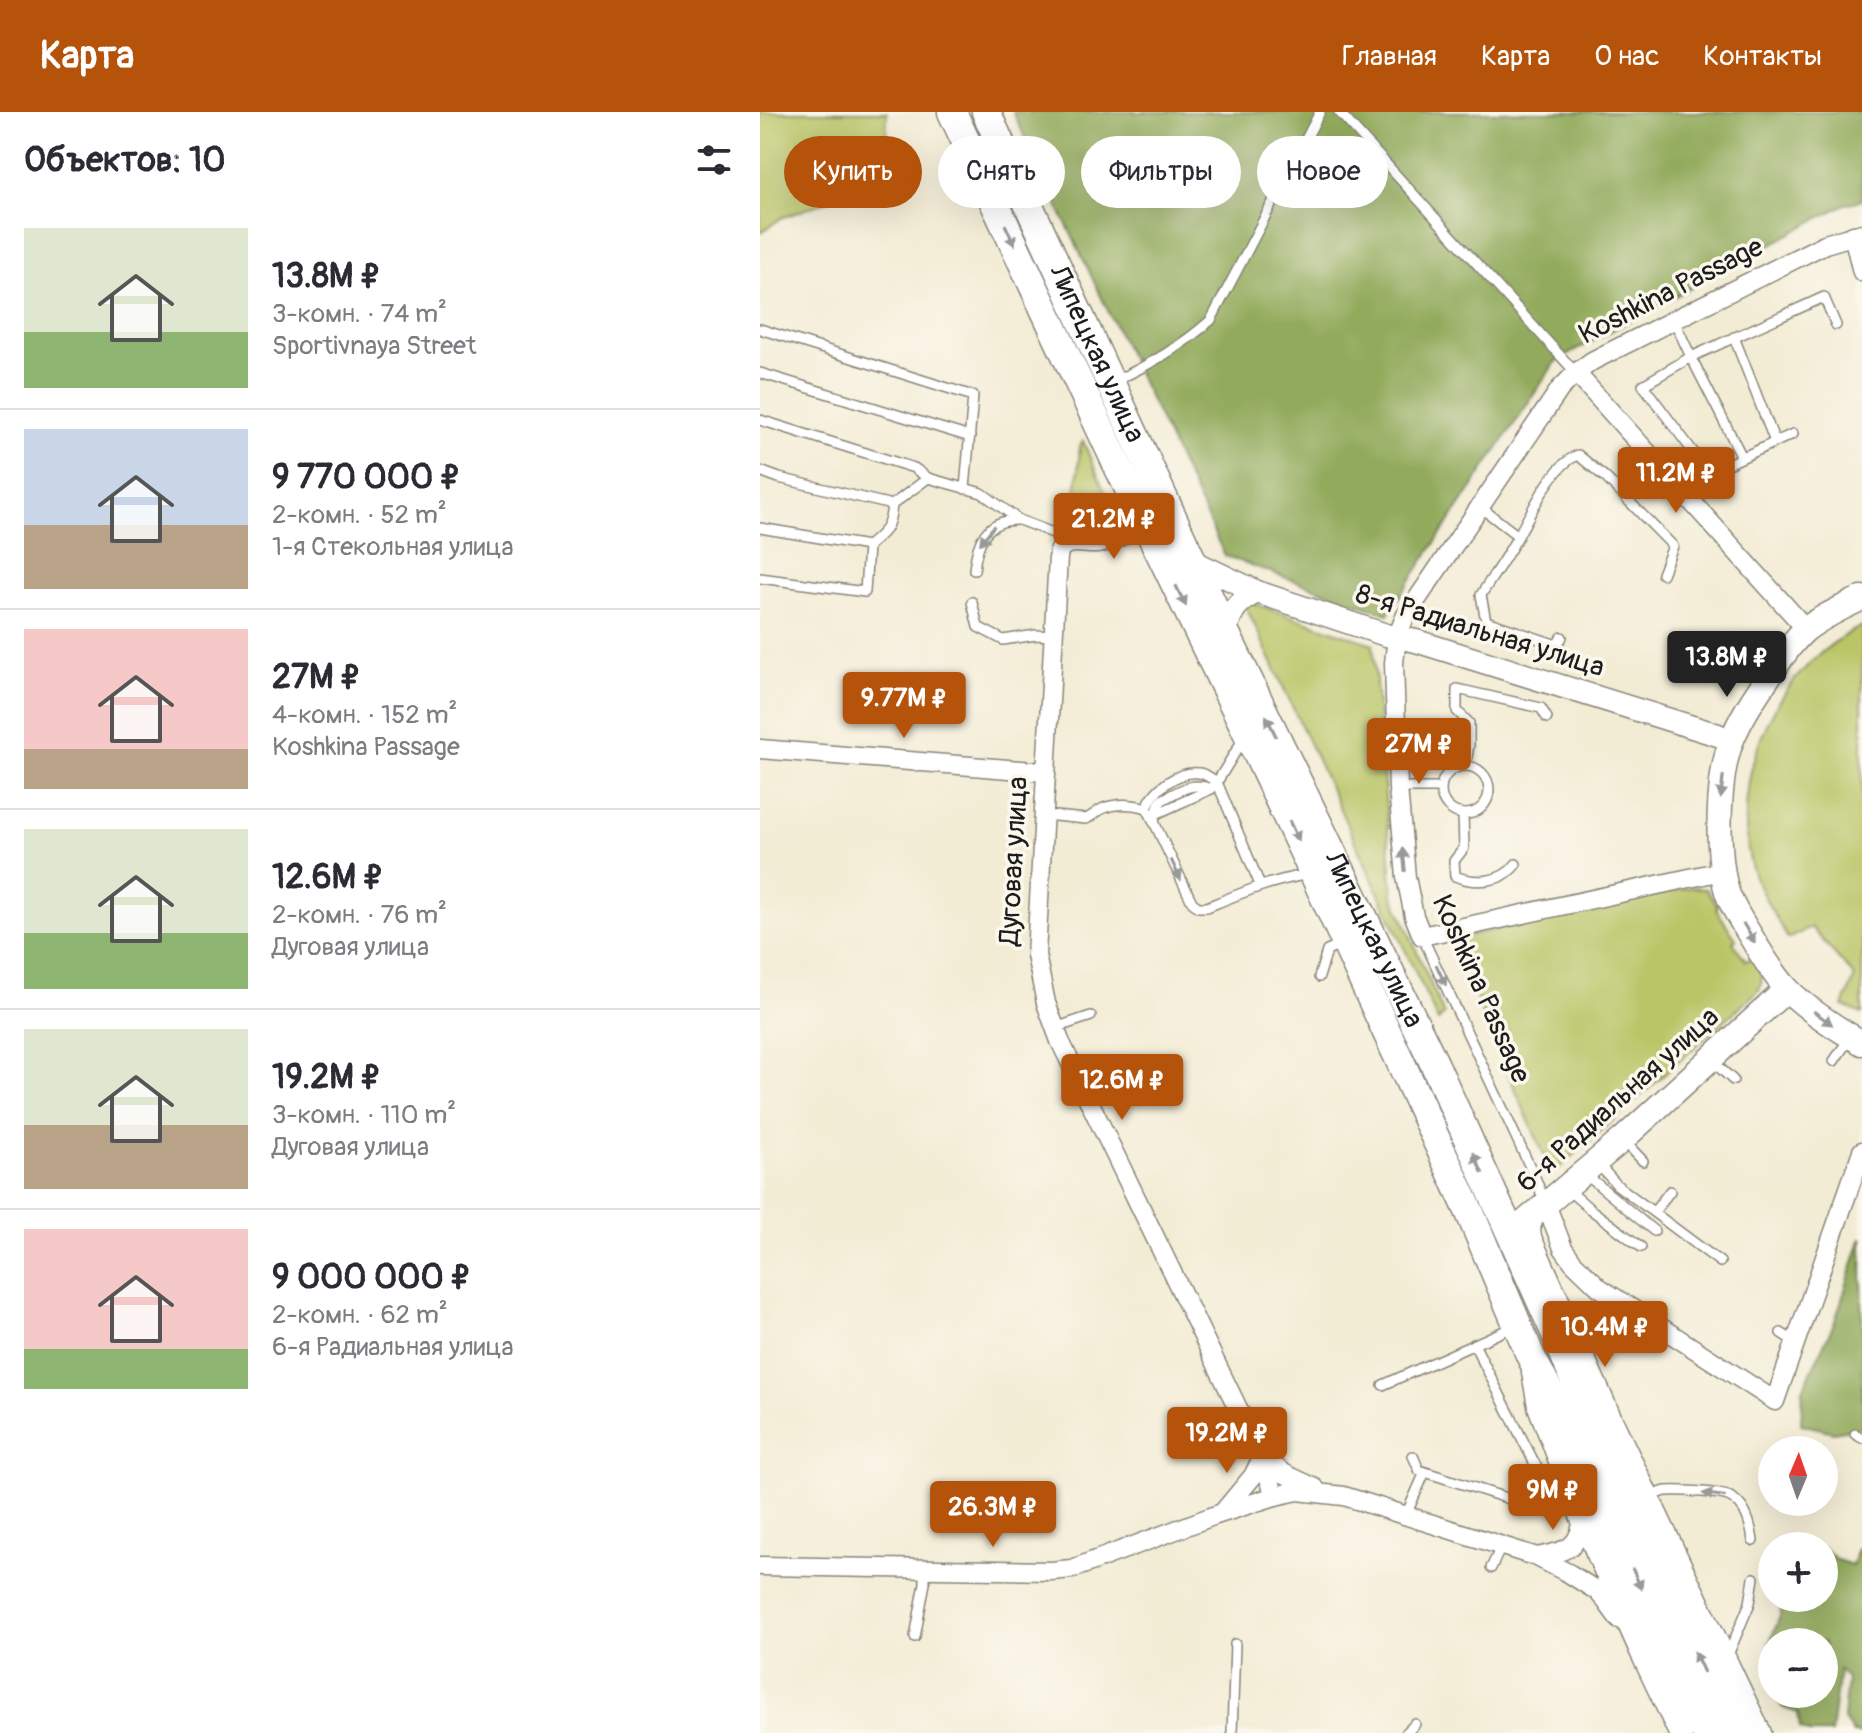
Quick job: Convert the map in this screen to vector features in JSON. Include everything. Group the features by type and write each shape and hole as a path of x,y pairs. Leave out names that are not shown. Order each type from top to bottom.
{"main road":[{"name":"Липецкая улица","path":"952,112 1314,874 1464,1199 1531,1357 1562,1415 1706,1733"},
{"name":"Липецкая улица","path":"986,112 1225,632 1428,1051 1529,1219 1559,1341 1621,1494 1732,1733"},
{"path":"1856,1040 1818,1015 1787,989 1746,929 1728,895 1722,871 1721,794 1732,741 1758,691 1793,642 1806,629 1862,598"},
{"name":"6-я Радиальная улица","path":"1489,1256 1787,989"},
{"path":"1529,1219 1529,1238 1611,1422 1759,1733"},
{"path":"1559,1341 1611,1422"},
{"path":"1531,1357 1540,1406 1583,1518 1681,1733"}],"street":[{"name":"Koshkina Passage","path":"1422,936 1414,916 1406,877 1398,788 1394,663 1397,637 1405,617 1560,389 1576,373 1592,361 1825,244 1857,234"},
{"path":"1857,234 1862,272"},
{"path":"1576,373 1806,629"},
{"path":"1065,545 1108,541 1146,523"},
{"name":"Дуговая улица","path":"1065,545 1058,557 1036,955 1046,1003 1055,1028 1262,1458 1275,1496"},
{"name":"8-я Радиальная улица","path":"1192,561 1257,592 1732,741"},
{"path":"1225,632 1238,603 1257,592"},
{"path":"760,749 1046,772"},
{"path":"1422,936 1722,871"},
{"name":"Koshkina Passage","path":"1529,1219 1563,1248 1600,1288 1775,1401 1788,1338 1862,1151"},
{"path":"1222,1513 1253,1476 1262,1458 1285,1474 1324,1493"},
{"path":"760,1566 1072,1569 1275,1496 1298,1491 1324,1493 1344,1496 1537,1557 1597,1591 1642,1651"},
{"path":"1537,1557 1565,1551 1576,1543 1583,1518"}],"lane":[{"path":"1110,383 1191,338 1211,320 1320,112"},
{"path":"1339,112 1576,373"},
{"path":"1793,434 1717,469 1700,461 1643,385 1691,357 1824,297 1836,325"},
{"path":"1674,320 1742,457"},
{"path":"760,329 973,396 965,489"},
{"path":"1734,337 1775,442"},
{"path":"760,373 970,437"},
{"path":"760,420 914,468 928,478 982,493 1019,520 1053,533 1065,545"},
{"path":"1562,637 1557,645 1486,621 1481,595 1541,494 1568,459 1578,455 1606,478 1673,546 1662,574"},
{"path":"760,471 892,505"},
{"path":"760,528 868,546 890,524 892,505 928,478"},
{"path":"1479,506 1518,536"},
{"path":"974,570 976,552 988,530 1003,520 1019,520"},
{"path":"760,578 865,592 868,546"},
{"path":"972,602 978,627 1003,640 1053,636"},
{"path":"1466,766 1469,723 1457,711 1457,689 1541,708 1547,718"},
{"path":"1152,815 1214,786 1247,732"},
{"path":"1466,766 1477,769 1485,776 1489,786 1483,806 1463,814 1447,805 1441,788 1449,772 1466,766"},
{"path":"1260,885 1214,786 1202,773 1187,774 1164,785 1153,795 1152,815 1192,902 1198,907 1207,907 1260,885 1314,874"},
{"path":"1398,788 1441,788"},
{"path":"1044,815 1086,819 1102,808 1133,804 1152,815"},
{"path":"1463,814 1464,848 1454,861 1455,876 1468,881 1484,881 1509,873 1516,864"},
{"name":"Koshkina Passage","path":"1422,936 1537,1182 1529,1219"},
{"path":"1319,977 1327,951 1346,943"},
{"path":"1055,1028 1091,1016"},
{"path":"1834,1061 1856,1040"},
{"path":"1710,1059 1733,1080"},
{"path":"1622,1140 1643,1161"},
{"path":"1582,1174 1617,1185 1720,1262"},
{"path":"1582,1174 1654,1231"},
{"path":"1582,1174 1641,1247"},
{"path":"1654,1212 1670,1191"},
{"path":"1383,1385 1517,1325"},
{"path":"1413,1456 1419,1470 1528,1505 1537,1468 1474,1344"},
{"path":"1406,1515 1425,1472"},
{"path":"1648,1499 1665,1491 1731,1497 1750,1524 1753,1541"},
{"path":"1491,1568 1502,1545"},
{"path":"915,1637 925,1569"},
{"path":"1726,1662 1750,1603 1754,1578"},
{"path":"1232,1733 1235,1644"},
{"path":"1406,1733 1415,1724"}],"green space":[{"path":"760,112 887,112 886,136 784,136 784,208 809,208 781,218 760,233"},
{"path":"1013,112 1862,112 1862,200 1845,204 1556,361 1388,614 1225,556 1059,208 1065,208 1065,136 1024,136"},
{"path":"1083,441 1117,520 1096,524 1074,520 1080,446"},
{"path":"1243,600 1373,644 1393,895 1444,1015 1438,1021"},
{"path":"1862,626 1862,1014 1843,1006 1855,977 1811,927 1788,939 1764,896 1750,862 1746,816 1749,783 1757,750 1769,719 1786,691 1808,665 1833,643"},
{"path":"1693,887 1706,889 1736,939 1733,942 1746,961 1752,958 1758,966 1762,977 1759,990 1558,1169 1551,1171 1483,1016 1458,949 1459,943 1467,936"},
{"path":"1862,1237 1862,1427 1833,1432 1801,1424 1803,1389 1835,1321"},
{"path":"1857,1549 1862,1555 1862,1733 1853,1733 1843,1718 1847,1679 1839,1670 1838,1678 1838,1628 1775,1628 1780,1612 1838,1612 1838,1560 1852,1565"},
{"path":"1783,1708 1834,1708 1831,1733 1810,1733 1800,1728 1798,1713"}]}
